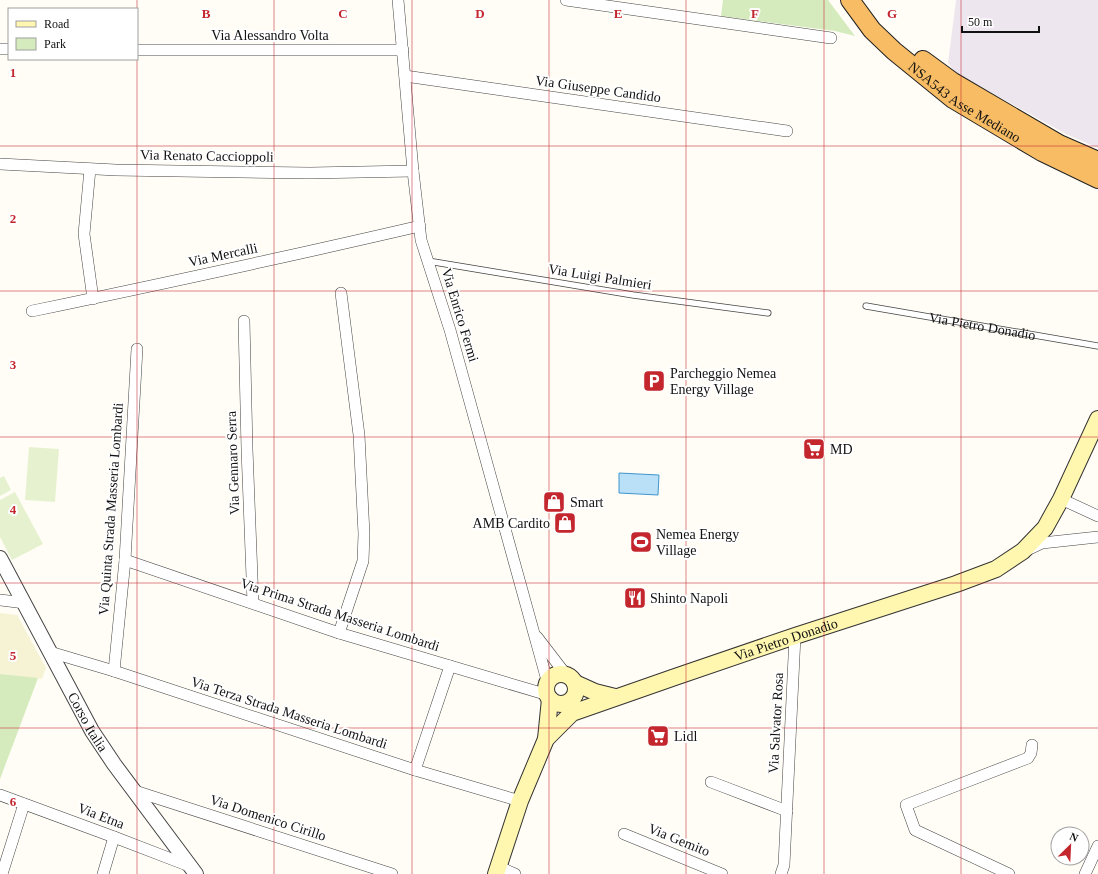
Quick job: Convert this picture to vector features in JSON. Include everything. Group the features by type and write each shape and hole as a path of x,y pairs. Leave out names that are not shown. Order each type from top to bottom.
{"highway":[{"name":"NSA543 Asse Mediano","path":"850,0 872,30 894,51 953,99 1042,152 1098,179"},
{"name":"NSA543 Asse Mediano","path":"861,0 891,36 953,82 1059,144 1098,161"}],"main road":[{"name":"Via Pietro Donadio","path":"497,871 520,801 546,739 559,699 615,697 795,636 956,584 996,569 1023,551 1045,528 1061,499 1098,419"},
{"path":"546,739 559,699 549,681 555,676 563,674 595,692 615,697"},
{"path":"559,699 575,694 576,687 571,679"}],"street":[{"name":"Via Enrico Fermi","path":"398,0 413,171 422,240 450,330 532,632 559,699"},
{"path":"566,0 831,38"},
{"name":"Via Alessandro Volta","path":"138,50 403,50"},
{"name":"Via Giuseppe Candido","path":"405,76 787,131"},
{"name":"Via Renato Caccioppoli","path":"0,164 116,170 310,173 413,171"},
{"path":"90,169 84,234 93,298"},
{"name":"Via Mercalli","path":"32,311 290,256 420,226"},
{"path":"339,633 363,561 364,540 358,435 341,293"},
{"name":"Via Gennaro Serra","path":"244,321 247,457 253,604"},
{"name":"Via Quinta Strada Masseria Lombardi","path":"114,671 125,560 137,349"},
{"path":"1061,499 1098,516"},
{"path":"1023,551 1042,543 1098,537"},
{"name":"Corso Italia","path":"0,558 92,731 114,764 194,871"},
{"name":"Via Prima Strada Masseria Lombardi","path":"125,560 339,633 559,699"},
{"path":"0,600 25,603"},
{"name":"Via Enrico Fermi","path":"532,632 571,679"},
{"name":"Via Salvator Rosa","path":"781,874 784,864 795,636"},
{"name":"Via Terza Strada Masseria Lombardi","path":"50,652 114,671 415,770 520,801"},
{"path":"415,770 450,666"},
{"path":"1009,874 915,830 906,805 1028,758 1031,753 1032,745"},
{"path":"711,782 787,811"},
{"name":"Via Domenico Cirillo","path":"134,791 392,874"},
{"name":"Via Etna","path":"0,795 114,837 194,871"},
{"path":"2,874 24,804"},
{"name":"Via Gemito","path":"624,834 722,874"},
{"path":"104,874 114,837"},
{"path":"1085,874 1098,846"},
{"path":"497,871 515,874"}],"lane":[{"name":"Via Luigi Palmieri","path":"428,261 633,295 768,313"},
{"name":"Via Pietro Donadio","path":"866,306 1098,346"}],"shaded area":[{"path":"956,0 1098,0 1098,148 1066,134 956,73 948,63"},
{"path":"0,613 17,615 46,668 42,679 0,674"}],"green space":[{"path":"723,0 828,0 855,36 835,31 721,16"},
{"path":"29,447 59,449 55,502 25,500"},
{"path":"4,476 11,490 0,496 0,478"},
{"path":"15,492 43,544 12,560 0,537 0,500"},
{"path":"0,674 38,678 0,779"}],"water":[{"path":"619,473 659,475 658,495 619,493"}],"place":[{"name":"Parcheggio Nemea Energy Village","path":"654,381"},
{"name":"MD","path":"814,449"},
{"name":"Smart","path":"554,502"},
{"name":"AMB Cardito","path":"565,523"},
{"name":"Nemea Energy Village","path":"641,542"},
{"name":"Shinto Napoli","path":"635,598"},
{"name":"Lidl","path":"658,736"}]}
